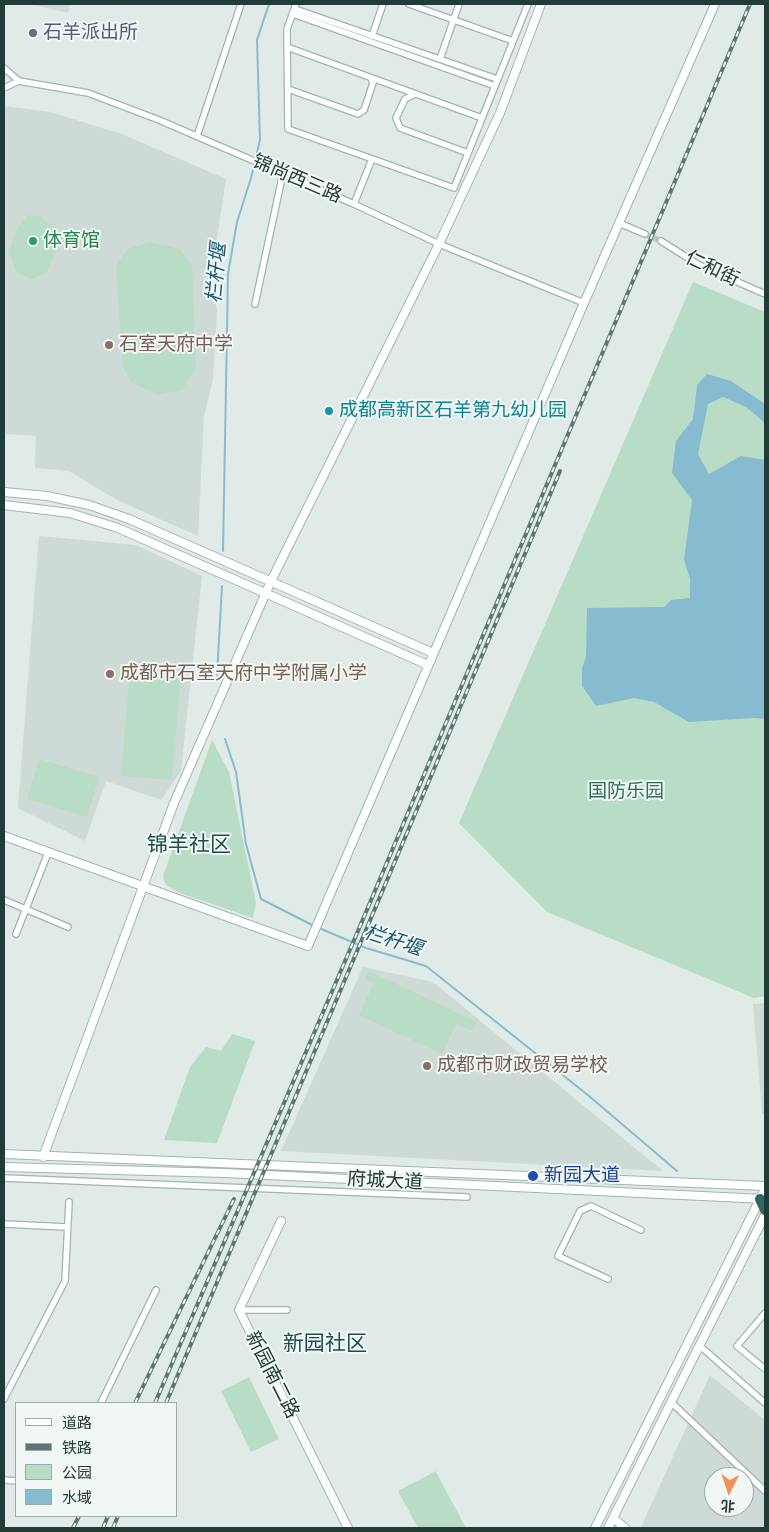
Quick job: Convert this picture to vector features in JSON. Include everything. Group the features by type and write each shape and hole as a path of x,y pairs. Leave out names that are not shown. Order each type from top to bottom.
{"highway":[{"path":"763,1199 765,1210"}],"street":[{"path":"197,136 241,4"},
{"path":"372,36 383,4"},
{"path":"409,4 513,41"},
{"path":"440,59 459,4"},
{"path":"295,9 287,29 288,129 454,188 528,4"},
{"path":"43,1157 174,803 271,581 439,244 500,113 541,4"},
{"path":"4,836 142,888 308,946 584,303 715,4"},
{"path":"295,9 497,79"},
{"path":"295,9 495,86"},
{"path":"288,47 482,118"},
{"path":"4,68 19,81 4,88"},
{"path":"288,89 358,114 364,110 373,83 371,78"},
{"name":"锦尚西三路","path":"19,81 88,93 197,136 354,204 439,244 584,303"},
{"path":"414,94 405,99 396,118 400,128 468,152"},
{"path":"354,204 372,159"},
{"path":"255,304 283,173"},
{"path":"619,223 645,234"},
{"name":"仁和街","path":"661,241 699,265 765,294"},
{"path":"4,492 47,496 89,505 129,520 433,653"},
{"path":"4,504 45,508 102,522 428,665"},
{"path":"16,934 48,853"},
{"path":"4,900 68,927"},
{"name":"府城大道","path":"4,1154 765,1187"},
{"name":"府城大道","path":"4,1167 225,1173 763,1199"},
{"path":"4,1178 467,1196"},
{"path":"595,1528 763,1199 765,1187"},
{"path":"4,1399 65,1281 69,1202"},
{"path":"608,1279 558,1256 580,1210 591,1206 641,1230"},
{"path":"608,1528 765,1215"},
{"name":"新园南二路","path":"281,1221 239,1310 348,1528"},
{"path":"4,1224 67,1227"},
{"path":"101,1402 156,1290"},
{"path":"239,1310 287,1310"},
{"path":"765,1313 737,1346 765,1369"},
{"path":"700,1346 765,1403"},
{"path":"672,1403 765,1491"},
{"path":"613,1518 625,1528"}],"shaded area":[{"path":"31,4 70,4 68,13"},
{"name":"石室天府中学","path":"4,106 50,112 122,134 226,179 211,277 217,311 213,379 204,417 198,536 117,500 69,471 35,468 36,436 4,434"},
{"name":"成都市石室天府中学附属小学","path":"39,536 136,545 202,576 181,771 161,800 106,781 85,841 18,808"},
{"name":"成都市财政贸易学校","path":"363,967 433,982 663,1171 281,1151"},
{"path":"765,1003 765,1115 762,1113 753,1004"},
{"path":"710,1375 765,1420 765,1528 642,1528"}],"green space":[{"name":"体育馆","path":"29,215 42,217 52,227 55,253 47,272 32,279 17,273 9,252 16,230"},
{"path":"151,242 179,249 192,265 196,368 182,390 157,395 131,382 123,367 116,267 127,249"},
{"name":"国防乐园","path":"693,282 765,312 765,996 754,998 547,912 459,823"},
{"path":"130,672 181,676 172,780 121,776"},
{"path":"212,740 229,772 256,903 253,918 180,893 166,885 163,876"},
{"path":"39,759 99,777 87,817 27,799"},
{"path":"369,971 477,1022 473,1031 456,1024 442,1054 359,1015 374,983 365,979"},
{"path":"232,1034 255,1041 217,1143 164,1140 190,1067 206,1047 221,1051"},
{"path":"249,1377 279,1439 251,1452 221,1391"},
{"path":"436,1471 466,1528 418,1528 398,1491"}],"water":[{"path":"707,374 731,381 765,404 765,423 746,407 723,397 708,404 698,454 709,474 741,456 765,460 765,719 689,722 654,702 634,698 596,706 582,686 582,668 586,657 587,608 664,607 671,600 690,598 690,579 684,560 692,500 672,473 676,441 693,419 697,385"}],"waterway":[{"name":"栏杆堰","path":"223,551 228,274 237,222 251,178 260,140 257,40 269,4"},
{"name":"栏杆堰","path":"217,675 222,586"},
{"name":"栏杆堰","path":"225,739 236,772 246,844 261,899 314,926"},
{"name":"栏杆堰","path":"319,928 366,948 426,966 589,1096 677,1171"}],"tunnel":[{"path":"645,234 661,241"}],"railway":[{"path":"155,1402 358,931 750,4"},
{"path":"166,1402 560,471"},
{"path":"135,1402 234,1199"},
{"path":"73,1528 78,1517"},
{"path":"103,1528 108,1517"},
{"path":"113,1528 118,1517"}],"place":[{"name":"石羊派出所","path":"33,33"},
{"name":"体育馆","path":"33,241"},
{"name":"石室天府中学","path":"109,345"},
{"name":"成都高新区石羊第九幼儿园","path":"329,411"},
{"name":"成都市石室天府中学附属小学","path":"110,674"},
{"name":"成都市财政贸易学校","path":"427,1066"},
{"name":"新园大道","path":"533,1176"}],"district":[{"name":"锦羊社区","path":"189,845"},
{"name":"新园社区","path":"325,1344"}]}
